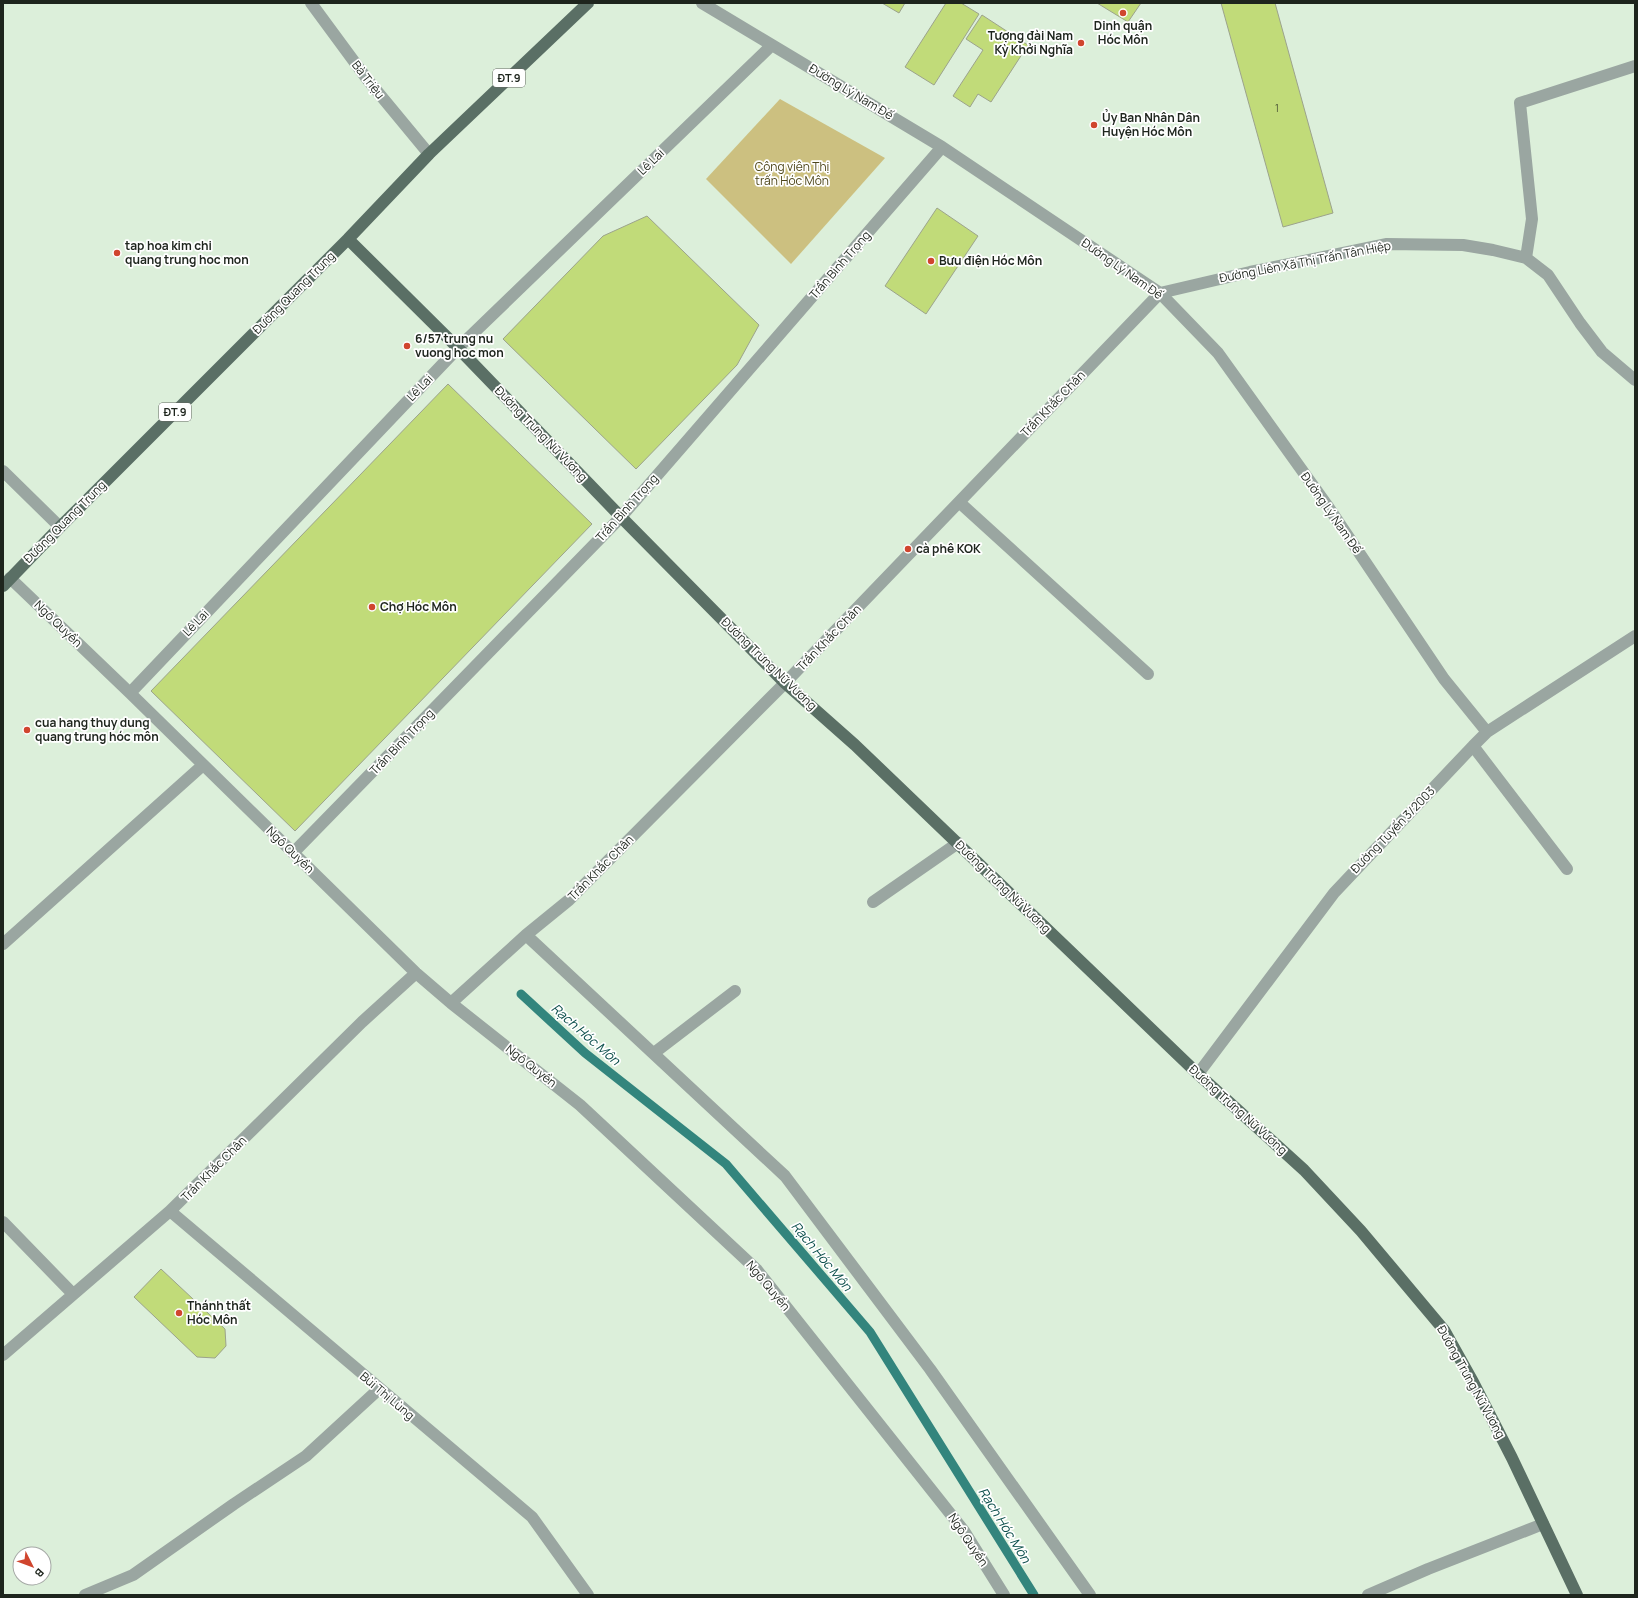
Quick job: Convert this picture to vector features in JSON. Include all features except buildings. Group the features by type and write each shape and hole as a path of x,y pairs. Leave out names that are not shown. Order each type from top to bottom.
{"main road":[{"name":"Đường Quang Trung","path":"7,582 348,239 429,154 588,3"},
{"name":"Đường Trưng Nữ Vương","path":"348,239 458,348 621,517 785,683 855,745 1198,1074 1304,1170 1361,1230 1444,1330 1473,1382 1578,1595"}],"street":[{"name":"Bà Triệu","path":"311,3 367,79 429,154"},
{"name":"Đường Lý Nam Đế","path":"702,3 942,147 1160,293 1218,353 1329,508 1444,679 1487,732"},
{"name":"Lê Lai","path":"130,693 458,348 772,45"},
{"path":"1526,258 1532,219 1520,103 1635,66"},
{"name":"Trần Bình Trọng","path":"293,853 621,517 942,147"},
{"name":"Đường Liên Xã Thị Trấn Tân Hiệp","path":"1160,293 1250,272 1387,244 1463,245 1493,250 1526,258 1548,275 1580,323 1602,352 1635,380"},
{"name":"Trần Khắc Chân","path":"451,1003 526,935 569,900 785,683 1160,293"},
{"path":"3,471 60,527"},
{"path":"959,502 1148,674"},
{"name":"Ngô Quyền","path":"7,582 130,693 416,974 580,1105 757,1270 964,1532 1004,1595"},
{"name":"Đường Tuyến 3/2003","path":"1198,1074 1334,893 1473,746 1487,732 1635,636"},
{"path":"1473,746 1567,869"},
{"path":"3,944 203,765"},
{"path":"873,902 958,843"},
{"path":"526,935 785,1176 930,1370 1090,1595"},
{"name":"Trần Khắc Chân","path":"3,1355 170,1211 362,1022 416,974"},
{"path":"654,1053 735,991"},
{"name":"Bùi Thị Lùng","path":"170,1211 532,1517 588,1595"},
{"path":"3,1222 74,1294"},
{"path":"85,1595 133,1575 234,1504 306,1456 379,1389"},
{"path":"1368,1595 1428,1569 1543,1524"}],"green space":[{"name":"Công viên Thị trấn Hóc Môn","path":"780,99 885,158 791,264 706,179"}],"waterway":[{"name":"Rạch Hóc Môn","path":"521,994 585,1053 726,1164 870,1332 1034,1595"}],"place":[{"name":"Dinh quận Hóc Môn","path":"1123,13"},
{"name":"Tượng đài Nam Kỳ Khởi Nghĩa","path":"1081,43"},
{"name":"Ủy Ban Nhân Dân Huyện Hóc Môn","path":"1094,125"},
{"name":"tap hoa kim chi quang trung hoc mon","path":"117,253"},
{"name":"Bưu điện Hóc Môn","path":"931,261"},
{"name":"6/57 trung nu vuong hoc mon","path":"407,346"},
{"name":"cà phê KOK","path":"908,549"},
{"name":"Chợ Hóc Môn","path":"372,607"},
{"name":"cua hang thuy dung quang trung hóc môn","path":"27,730"},
{"name":"Thánh thất Hóc Môn","path":"179,1313"}]}
